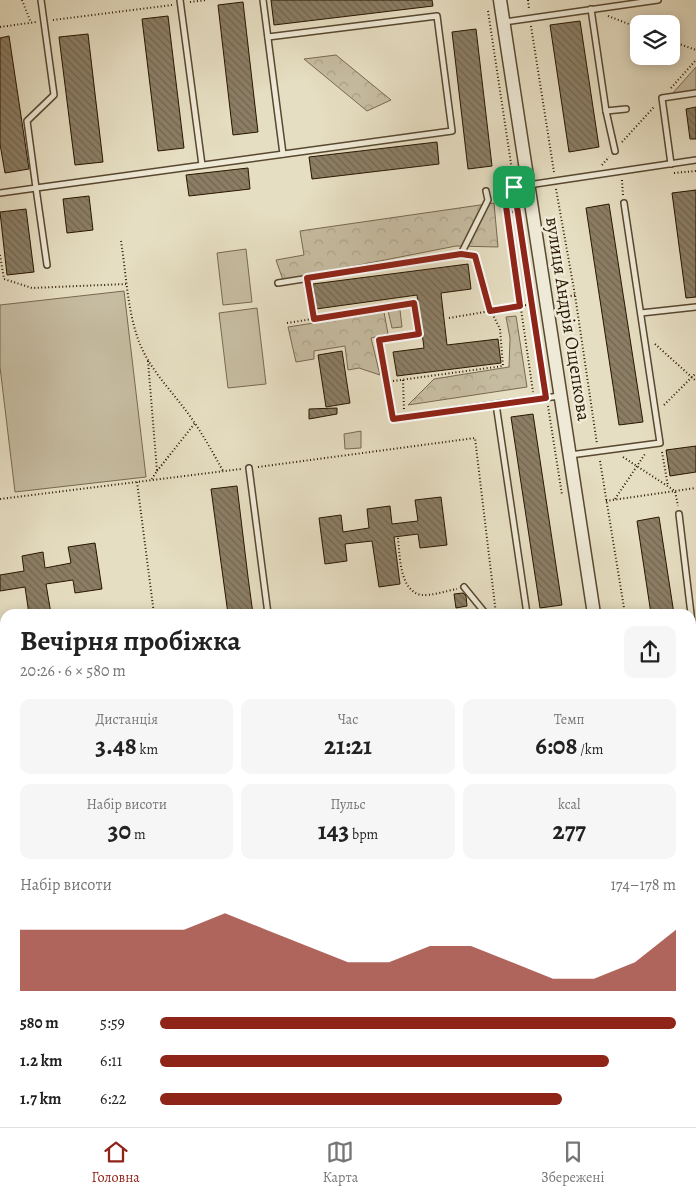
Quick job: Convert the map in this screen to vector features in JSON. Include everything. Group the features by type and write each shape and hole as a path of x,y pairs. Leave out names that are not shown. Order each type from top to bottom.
{"street":[{"name":"вулиця Андрія Ощепкова","path":"500,0 593,609"}],"lane":[{"path":"41,0 54,95 27,121 47,265"},
{"path":"263,0 283,154"},
{"path":"504,22 658,0"},
{"path":"180,2 202,165"},
{"path":"591,9 606,111 615,151"},
{"path":"0,193 452,131 437,16 268,37"},
{"path":"671,164 662,98 696,93"},
{"path":"606,111 626,109"},
{"path":"528,185 696,160"},
{"path":"278,283 461,254 488,200 486,190"},
{"path":"570,455 660,442 624,203"},
{"path":"641,313 696,307"},
{"path":"386,382 393,419 561,396"},
{"path":"496,404 526,609"},
{"path":"249,468 267,609"},
{"path":"679,514 690,609"},
{"path":"464,587 482,609"}],"path":[{"path":"22,0 31,23"},
{"path":"0,28 180,2 207,0"},
{"path":"528,0 555,181 575,295 624,609"},
{"path":"488,7 546,398"},
{"path":"591,9 630,24"},
{"path":"680,44 696,50"},
{"path":"593,175 696,60"},
{"path":"621,171 624,203"},
{"path":"514,187 505,199 534,399"},
{"path":"506,208 517,206"},
{"path":"506,208 519,217"},
{"path":"121,241 137,336 148,361 195,423 223,471"},
{"path":"287,323 414,303 419,334 379,340 386,382 503,366 500,329 490,311 475,256 461,254"},
{"path":"0,256 4,279 32,288 128,284"},
{"path":"307,278 314,319"},
{"path":"555,299 575,295"},
{"path":"449,318 532,304"},
{"path":"644,334 696,381"},
{"path":"148,361 156,471"},
{"path":"656,412 696,373"},
{"path":"151,480 156,471 195,423"},
{"path":"0,499 474,438 495,609"},
{"path":"660,442 668,486"},
{"path":"616,499 652,444"},
{"path":"610,449 675,491 679,514"},
{"path":"137,482 153,609"},
{"path":"606,501 696,488"},
{"path":"398,538 406,584 413,591 420,594 428,594 464,587"},
{"path":"696,1003 696,1008"}],"green space":[{"path":"336,55 391,100 367,111 304,59"},
{"path":"696,67 696,90 672,94"},
{"path":"494,203 498,247 456,246 283,280 276,260 304,255 300,231"},
{"path":"246,249 252,302 223,305 217,253"},
{"path":"124,291 146,477 15,492 0,367 0,305"},
{"path":"257,308 266,384 228,388 219,313"},
{"path":"400,310 402,327 392,328 388,311"},
{"path":"384,312 388,334 371,338 380,375 359,368 348,370 345,346 314,351 314,359 296,362 288,327"},
{"path":"516,316 527,387 408,405 434,379 509,367 510,338 506,317"},
{"path":"361,431 361,448 345,449 344,434"}],"building":[{"path":"271,0 432,0 433,6 274,25"},
{"path":"243,2 258,132 233,135 218,5"},
{"path":"168,16 184,148 158,151 142,19"},
{"path":"580,21 599,147 569,152 550,25"},
{"path":"476,29 492,166 468,169 452,32"},
{"path":"88,34 103,162 75,165 59,37"},
{"path":"9,36 29,169 5,173 0,144 0,38"},
{"path":"696,107 696,139 690,139 686,109"},
{"path":"437,142 439,164 312,179 309,157"},
{"path":"248,168 250,189 189,196 186,175"},
{"path":"696,190 696,297 686,298 672,193"},
{"path":"89,196 93,230 67,233 63,199"},
{"path":"609,204 643,422 619,425 586,208"},
{"path":"26,209 34,272 7,275 0,212"},
{"path":"468,264 471,289 441,293 447,345 498,339 501,363 397,376 393,352 424,348 417,295 316,309 313,284"},
{"path":"342,351 350,403 326,407 318,355"},
{"path":"337,408 337,414 309,419 309,409"},
{"path":"533,414 562,605 540,608 511,417"},
{"path":"696,446 696,472 670,476 666,450"},
{"path":"237,486 252,609 227,609 211,489"},
{"path":"441,497 447,545 420,548 418,534 394,537 400,584 379,587 372,541 345,544 347,561 325,564 319,518 341,515 343,532 369,528 367,509 390,506 392,524 418,521 415,500"},
{"path":"659,517 673,609 650,609 637,521"},
{"path":"95,543 102,589 75,593 73,580 46,584 50,609 28,609 25,587 0,591 0,575 24,571 22,556 43,552 45,568 71,563 68,547"},
{"path":"463,593 466,596 467,606 456,608 454,594"}],"route":[{"path":"514,187 546,398 393,419 379,340 419,334 414,303 314,319 307,278 461,254 475,256 490,311 520,306 505,199 514,187"}]}
